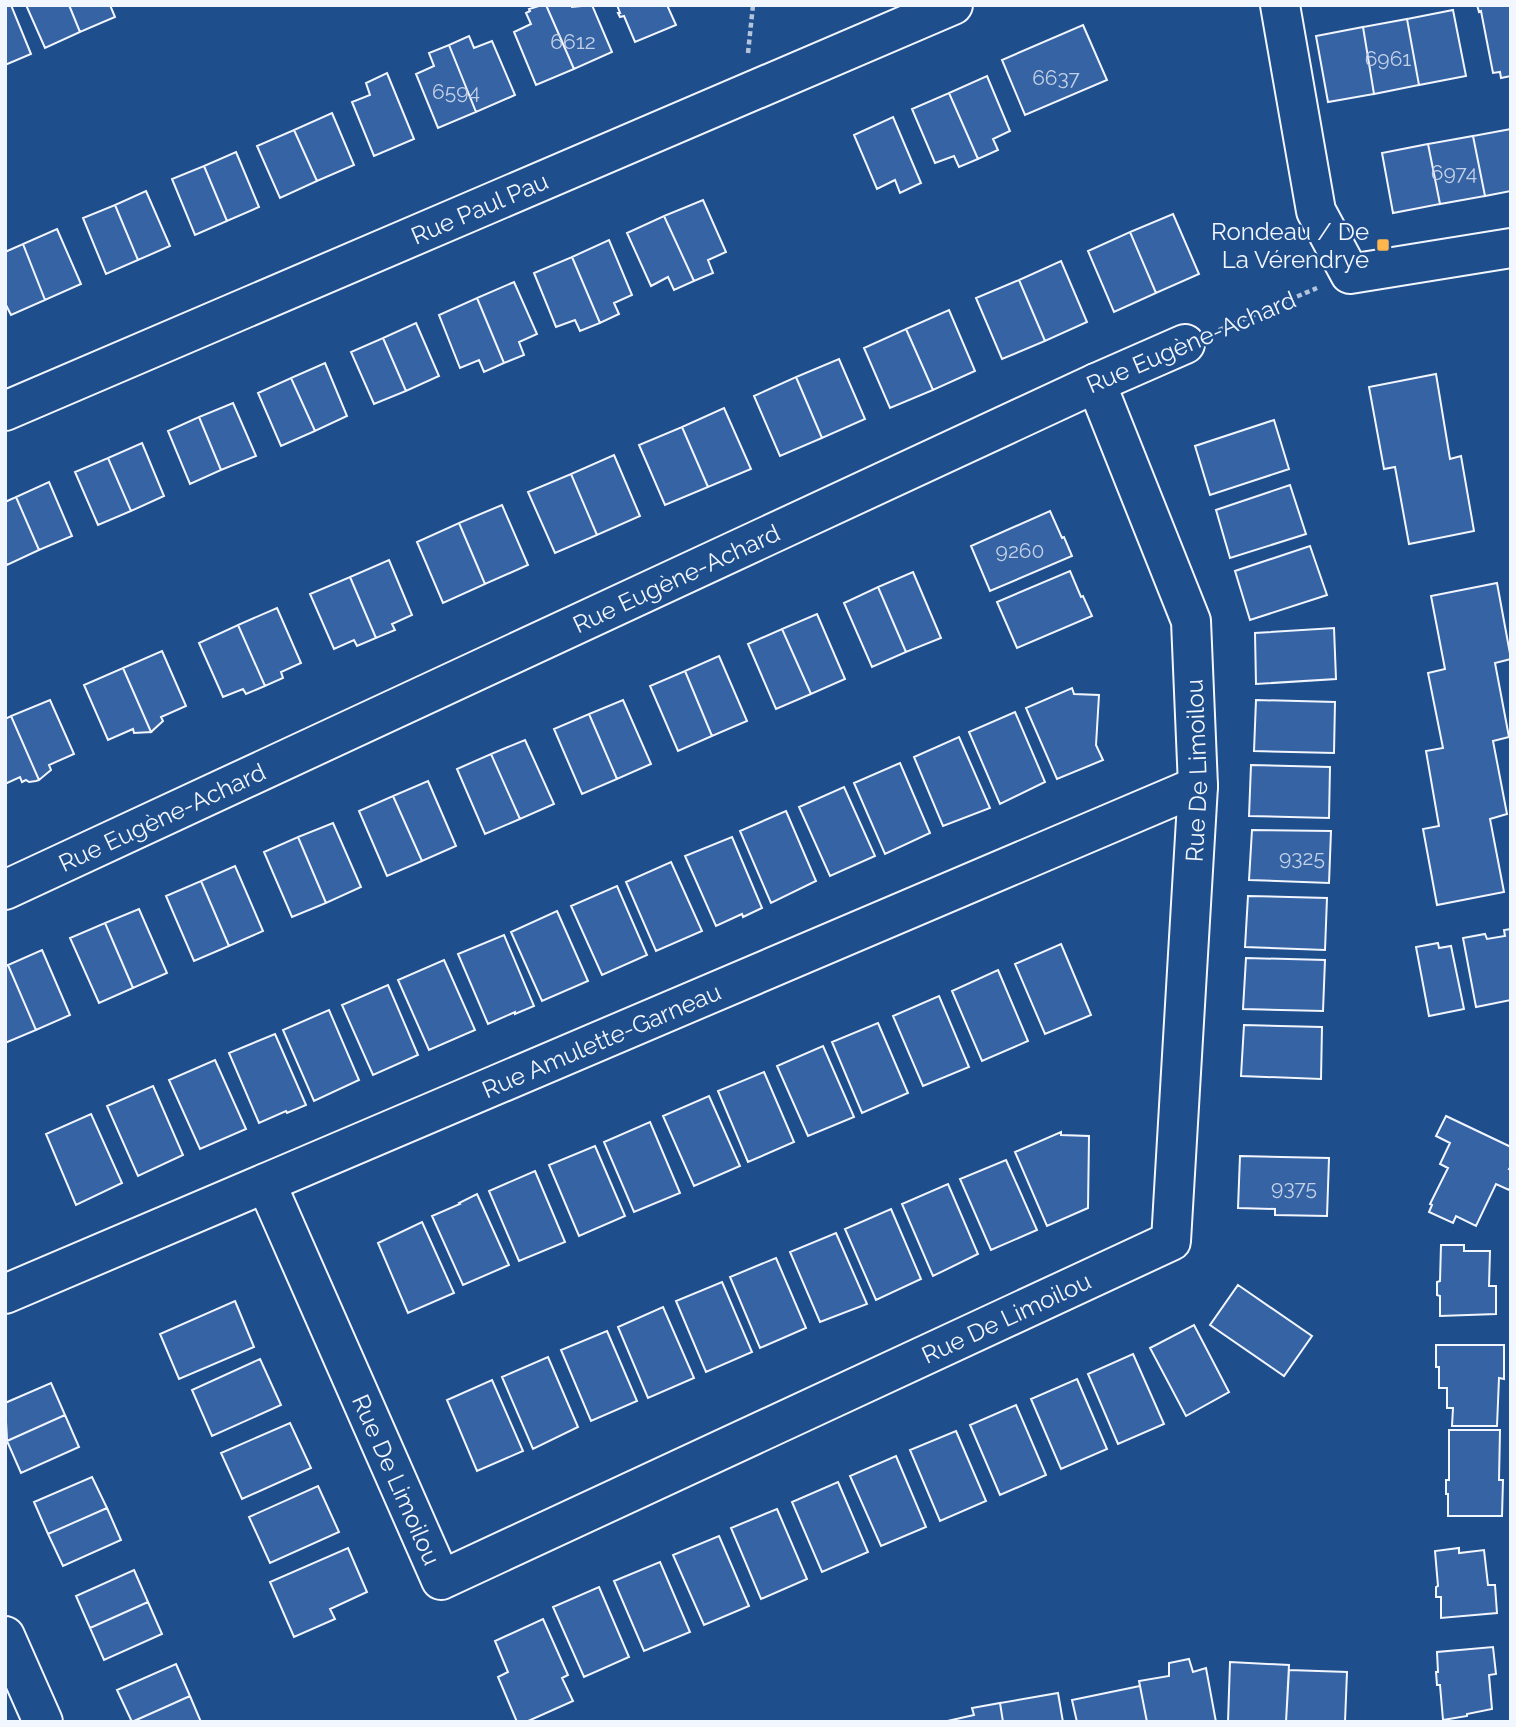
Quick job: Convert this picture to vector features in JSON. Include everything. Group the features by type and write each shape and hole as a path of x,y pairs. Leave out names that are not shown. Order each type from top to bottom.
{"street":[{"name":"Rue Paul Pau","path":"5,411 953,5"},
{"path":"1280,5 1316,211 1350,274 1511,248"},
{"name":"Rue Eugène-Achard","path":"5,890 1185,344"},
{"name":"Rue De Limoilou","path":"266,1183 441,1580 1171,1241 1198,786 1191,621 1096,383"},
{"name":"Rue Amulette-Garneau","path":"5,1294 1198,786"},
{"path":"5,1636 43,1722"}],"path":[{"name":"Rue Eugène-Achard","path":"1185,344 1350,274"}],"building":[{"path":"5,5 11,5 31,54 5,65"},
{"path":"26,5 69,5 80,32 45,48"},
{"path":"69,5 110,5 115,17 80,32"},
{"path":"546,5 574,69 536,85 514,32 531,24 526,13 529,9"},
{"path":"546,5 592,5 612,52 574,69"},
{"path":"617,5 667,5 676,25 635,42 624,16 620,17 618,13"},
{"path":"1477,5 1511,5 1511,76 1501,78 1500,72 1493,73 1481,11 1479,12"},
{"path":"1453,10 1466,76 1419,85 1407,19"},
{"path":"1407,19 1419,85 1374,94 1363,27"},
{"path":"1083,25 1107,80 1025,115 1002,60"},
{"path":"1363,27 1374,94 1328,102 1316,36"},
{"path":"469,36 474,48 492,41 515,95 476,112 449,45"},
{"path":"449,45 476,112 438,128 416,74 434,66 429,53"},
{"path":"387,73 414,139 374,156 352,102 370,95 366,83"},
{"path":"987,76 1010,131 993,139 998,150 978,159 949,93"},
{"path":"949,93 978,159 959,167 954,156 935,163 912,109"},
{"path":"332,113 354,165 317,181 294,130"},
{"path":"893,117 921,183 900,193 895,180 877,189 854,135"},
{"path":"1511,129 1511,191 1485,196 1473,136"},
{"path":"294,130 317,181 280,198 257,146"},
{"path":"1473,136 1485,196 1440,204 1428,144"},
{"path":"1428,144 1440,204 1393,213 1382,153"},
{"path":"236,152 259,207 227,221 204,166"},
{"path":"204,166 227,221 195,235 172,179"},
{"path":"146,191 170,246 138,260 115,205"},
{"path":"703,200 726,252 708,260 713,273 694,281 664,216"},
{"path":"115,205 138,260 106,274 83,218"},
{"path":"1173,214 1199,274 1156,293 1130,232"},
{"path":"664,216 694,281 674,290 668,277 651,286 627,233"},
{"path":"57,229 81,284 45,300 23,244"},
{"path":"1130,232 1156,293 1114,312 1088,251"},
{"path":"609,240 632,295 614,303 619,314 600,323 572,257"},
{"path":"23,244 45,300 11,315 5,303 5,252"},
{"path":"572,257 600,323 580,331 575,320 556,327 534,273"},
{"path":"1061,261 1087,322 1045,341 1019,280"},
{"path":"1019,280 1045,341 1002,359 976,298"},
{"path":"514,282 537,334 519,342 524,355 504,363 477,298"},
{"path":"477,298 504,363 484,372 479,360 460,368 439,315"},
{"path":"949,310 975,371 933,390 906,329"},
{"path":"416,323 439,376 406,391 383,338"},
{"path":"906,329 933,390 890,408 864,348"},
{"path":"383,338 406,391 374,404 351,352"},
{"path":"839,359 865,419 822,438 796,377"},
{"path":"325,363 347,416 315,431 291,378"},
{"path":"1436,374 1450,459 1461,456 1474,531 1409,544 1395,467 1384,469 1369,387"},
{"path":"796,377 822,438 780,456 754,396"},
{"path":"291,378 315,431 281,446 258,393"},
{"path":"233,403 256,456 221,470 199,417"},
{"path":"724,408 751,469 708,487 682,427"},
{"path":"199,417 221,470 190,484 168,431"},
{"path":"1274,420 1289,469 1210,495 1195,446"},
{"path":"682,427 708,487 665,505 639,445"},
{"path":"142,443 164,496 131,511 108,458"},
{"path":"614,455 640,516 597,535 571,474"},
{"path":"108,458 131,511 98,525 75,472"},
{"path":"571,474 597,535 555,553 528,492"},
{"path":"49,482 72,536 39,550 16,497"},
{"path":"1290,485 1306,534 1230,558 1216,510"},
{"path":"16,497 39,550 7,565 5,502"},
{"path":"502,505 528,565 485,584 459,523"},
{"path":"1050,511 1072,556 990,591 971,546"},
{"path":"459,523 485,584 443,603 417,542"},
{"path":"1310,546 1327,595 1250,620 1235,571"},
{"path":"389,560 412,615 392,624 395,630 376,638 350,577"},
{"path":"1070,571 1092,616 1017,648 997,602"},
{"path":"913,572 941,638 906,652 878,587"},
{"path":"350,577 376,638 357,646 354,640 334,649 310,594"},
{"path":"1497,583 1511,659 1495,663 1509,737 1493,741 1507,814 1490,819 1504,892 1437,905 1423,829 1439,826 1426,751 1443,748 1428,673 1445,669 1431,596"},
{"path":"878,587 906,652 872,667 844,603"},
{"path":"277,608 301,663 281,672 283,678 265,686 238,625"},
{"path":"817,614 845,679 811,694 782,629"},
{"path":"238,625 265,686 246,694 243,689 223,697 199,643"},
{"path":"1334,628 1336,679 1256,684 1255,633"},
{"path":"782,629 811,694 776,709 748,644"},
{"path":"162,651 186,706 161,717 163,721 151,732 123,668"},
{"path":"719,656 747,721 712,736 685,671"},
{"path":"123,668 151,732 134,733 133,729 108,740 84,685"},
{"path":"685,671 712,736 678,751 650,686"},
{"path":"1072,688 1074,694 1099,695 1096,745 1103,760 1057,779 1026,708"},
{"path":"50,700 74,754 49,765 51,770 39,780 11,716"},
{"path":"623,700 651,764 617,779 589,714"},
{"path":"1256,700 1335,702 1334,753 1254,751"},
{"path":"1015,712 1045,782 1000,804 969,732"},
{"path":"589,714 617,779 582,794 554,729"},
{"path":"11,716 39,780 22,782 20,777 5,784 5,719"},
{"path":"959,737 990,808 943,826 914,757"},
{"path":"525,740 554,804 520,819 491,754"},
{"path":"491,754 520,819 485,834 457,769"},
{"path":"900,763 930,833 885,854 854,783"},
{"path":"1251,765 1330,767 1329,818 1249,816"},
{"path":"428,781 456,846 422,861 393,796"},
{"path":"844,787 875,856 830,876 799,807"},
{"path":"393,796 422,861 387,876 359,811"},
{"path":"786,811 816,881 771,903 740,831"},
{"path":"333,823 361,887 326,903 298,837"},
{"path":"1252,830 1331,831 1329,883 1249,880"},
{"path":"298,837 326,903 292,917 264,852"},
{"path":"732,837 762,908 716,926 685,856"},
{"path":"671,862 702,931 656,951 626,882"},
{"path":"235,866 263,931 229,946 201,881"},
{"path":"201,881 229,946 194,961 166,896"},
{"path":"617,886 647,955 602,975 571,906"},
{"path":"1248,896 1327,898 1325,950 1245,947"},
{"path":"139,909 167,973 133,988 105,923"},
{"path":"557,911 588,981 542,1001 511,932"},
{"path":"105,923 133,988 99,1003 70,938"},
{"path":"1511,929 1511,1000 1476,1007 1463,938 1485,934 1487,939 1505,936 1504,930"},
{"path":"504,935 534,1006 488,1024 458,954"},
{"path":"1438,943 1439,948 1451,946 1464,1009 1429,1016 1416,947"},
{"path":"1061,944 1091,1015 1045,1034 1015,964"},
{"path":"42,950 70,1015 36,1030 8,965"},
{"path":"1246,958 1325,960 1323,1011 1243,1009"},
{"path":"444,960 475,1030 429,1050 398,980"},
{"path":"8,965 36,1030 5,1043 5,966"},
{"path":"998,970 1028,1041 982,1061 952,991"},
{"path":"388,985 418,1055 373,1075 342,1005"},
{"path":"939,996 969,1067 923,1086 893,1016"},
{"path":"329,1010 359,1080 314,1101 283,1030"},
{"path":"878,1023 908,1093 862,1113 832,1042"},
{"path":"1244,1025 1322,1027 1321,1079 1241,1076"},
{"path":"275,1034 306,1105 259,1123 229,1053"},
{"path":"823,1046 854,1117 808,1136 777,1066"},
{"path":"215,1060 246,1129 200,1149 169,1080"},
{"path":"764,1072 794,1142 748,1162 718,1091"},
{"path":"153,1086 183,1155 138,1176 107,1106"},
{"path":"709,1096 740,1166 694,1186 663,1116"},
{"path":"91,1114 122,1183 76,1205 46,1134"},
{"path":"1446,1116 1511,1147 1511,1186 1509,1190 1496,1184 1476,1226 1456,1216 1453,1223 1429,1212 1432,1205 1430,1204 1448,1168 1440,1164 1450,1143 1436,1136"},
{"path":"650,1122 680,1193 634,1212 604,1142"},
{"path":"1061,1132 1061,1135 1089,1136 1088,1208 1047,1226 1015,1152"},
{"path":"595,1146 625,1216 579,1236 549,1165"},
{"path":"1240,1156 1329,1158 1327,1216 1275,1215 1275,1209 1238,1208"},
{"path":"1006,1160 1037,1230 991,1250 960,1179"},
{"path":"535,1171 565,1242 519,1261 489,1191"},
{"path":"948,1184 978,1254 933,1276 902,1204"},
{"path":"477,1194 509,1265 463,1285 432,1216"},
{"path":"891,1209 921,1279 876,1300 845,1229"},
{"path":"422,1222 454,1293 408,1313 378,1243"},
{"path":"836,1233 867,1304 820,1322 790,1252"},
{"path":"1441,1245 1464,1245 1464,1251 1490,1251 1489,1286 1496,1286 1496,1314 1440,1316 1437,1282 1440,1281"},
{"path":"776,1258 806,1328 760,1348 730,1277"},
{"path":"722,1282 752,1352 706,1372 676,1301"},
{"path":"1238,1285 1312,1336 1284,1376 1210,1325"},
{"path":"235,1301 254,1347 179,1379 160,1334"},
{"path":"663,1307 694,1378 648,1398 618,1327"},
{"path":"1194,1325 1229,1392 1186,1416 1150,1348"},
{"path":"607,1331 637,1401 591,1421 561,1350"},
{"path":"1436,1345 1504,1345 1504,1379 1499,1378 1497,1426 1452,1426 1453,1408 1447,1408 1447,1388 1439,1388"},
{"path":"1133,1354 1164,1424 1118,1444 1088,1374"},
{"path":"548,1357 578,1427 533,1449 502,1377"},
{"path":"260,1359 281,1405 212,1436 192,1390"},
{"path":"1077,1379 1107,1449 1061,1469 1031,1399"},
{"path":"492,1380 523,1451 477,1471 447,1400"},
{"path":"51,1383 65,1415 7,1441 5,1403"},
{"path":"1016,1405 1046,1475 1000,1495 970,1425"},
{"path":"65,1415 79,1447 21,1473 7,1441"},
{"path":"290,1423 311,1468 242,1499 221,1453"},
{"path":"1449,1430 1500,1430 1499,1480 1503,1480 1502,1516 1448,1516 1446,1480 1449,1480"},
{"path":"956,1431 986,1501 940,1521 910,1450"},
{"path":"896,1456 926,1527 881,1546 850,1476"},
{"path":"92,1477 107,1508 48,1534 34,1502"},
{"path":"838,1482 868,1552 822,1572 792,1502"},
{"path":"318,1486 339,1532 270,1563 249,1517"},
{"path":"107,1508 121,1540 63,1566 48,1534"},
{"path":"777,1509 807,1579 761,1599 731,1528"},
{"path":"719,1536 749,1606 704,1625 673,1555"},
{"path":"348,1548 367,1592 330,1609 335,1619 294,1637 270,1582"},
{"path":"1459,1548 1459,1553 1484,1550 1488,1585 1495,1585 1497,1613 1441,1618 1441,1597 1436,1597 1438,1586 1435,1551"},
{"path":"660,1562 690,1632 644,1651 614,1581"},
{"path":"134,1570 148,1602 90,1628 76,1596"},
{"path":"599,1587 629,1657 584,1677 553,1607"},
{"path":"148,1602 162,1634 104,1660 90,1628"},
{"path":"543,1619 568,1675 562,1678 573,1701 526,1722 517,1722 498,1677 508,1672 495,1641"},
{"path":"1493,1647 1496,1674 1489,1675 1492,1709 1443,1720 1440,1685 1437,1685 1437,1652"},
{"path":"1189,1659 1193,1672 1206,1668 1216,1722 1147,1722 1139,1681 1169,1676 1169,1663"},
{"path":"1230,1662 1289,1665 1286,1722 1228,1722"},
{"path":"176,1664 190,1696 132,1722 117,1690"},
{"path":"1289,1670 1347,1672 1345,1722 1286,1722"},
{"path":"1140,1686 1147,1722 1077,1722 1072,1700"},
{"path":"1058,1693 1063,1722 1003,1722 1000,1703"},
{"path":"190,1696 201,1722 132,1722 134,1721"},
{"path":"1000,1703 1003,1722 943,1722 974,1715 972,1708"}],"place":[{"name":"Rondeau / De La Vérendrye","path":"1383,245"}]}
